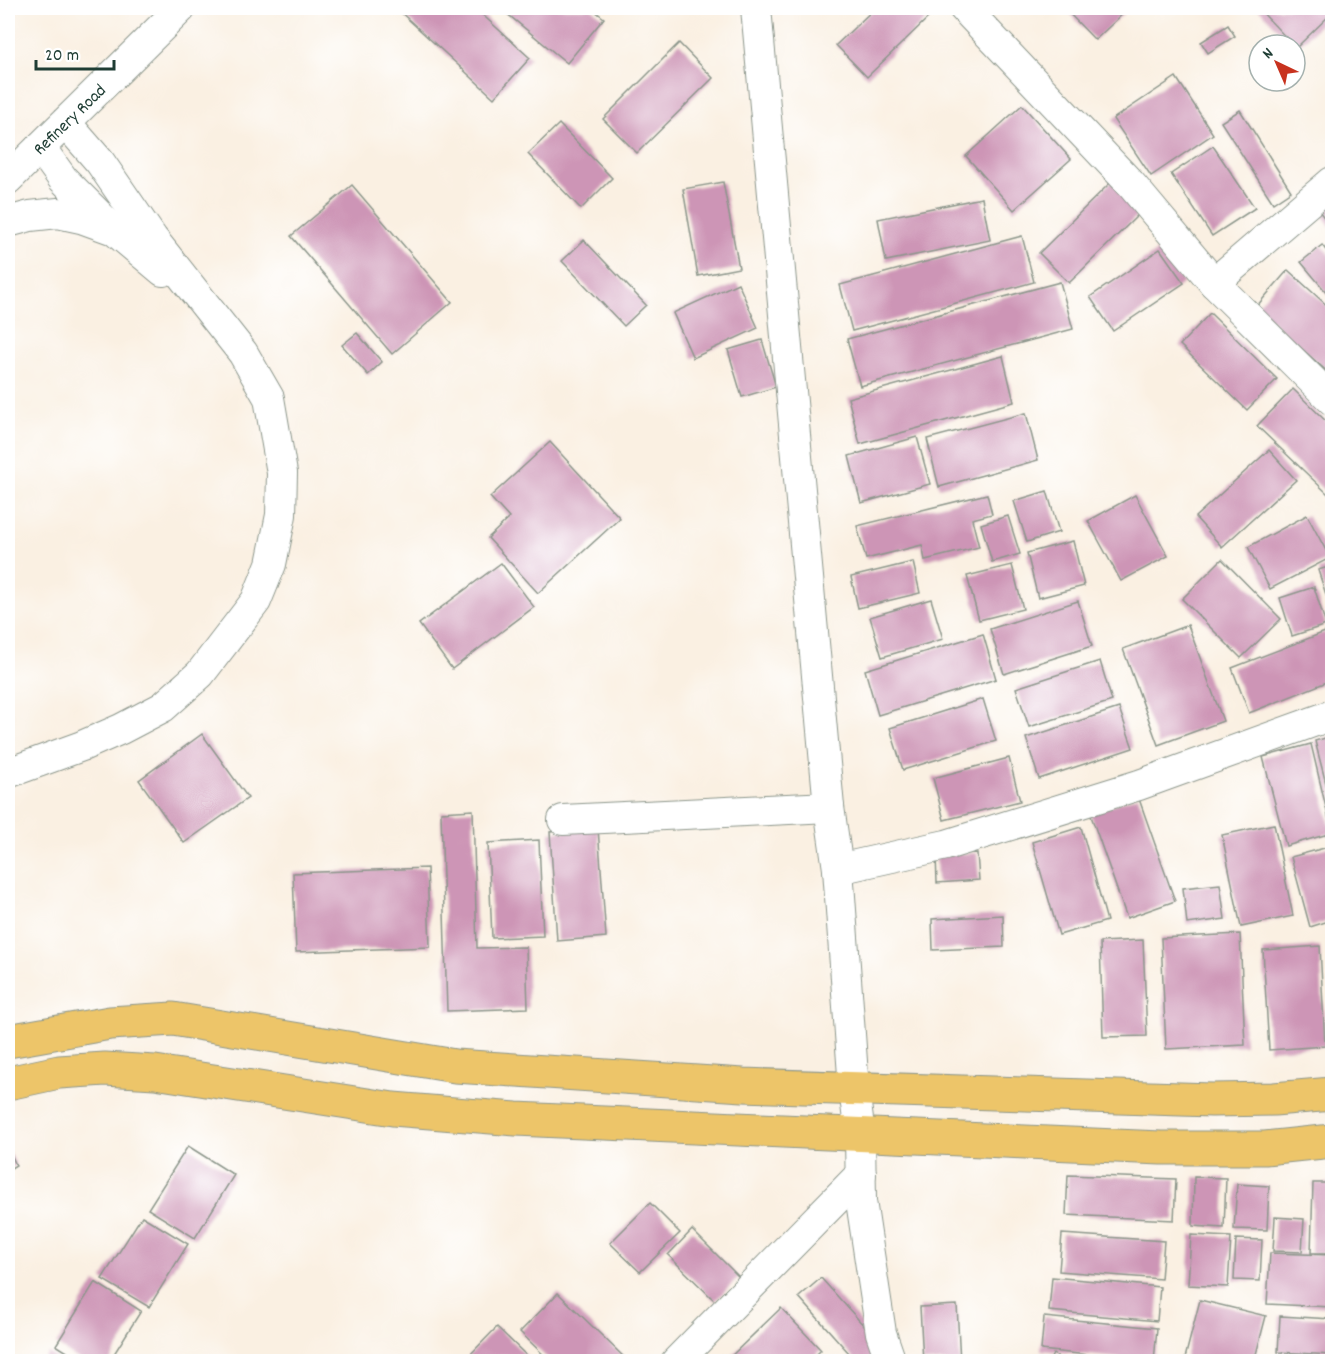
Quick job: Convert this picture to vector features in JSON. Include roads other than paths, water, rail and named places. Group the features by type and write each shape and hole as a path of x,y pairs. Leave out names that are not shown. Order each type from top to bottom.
{"main road":[{"path":"8,1041 110,1023 173,1019 455,1066 743,1085 1212,1100 1274,1099 1332,1094"},
{"path":"8,1083 59,1072 105,1069 155,1072 393,1109 516,1119 1161,1149 1265,1148 1332,1141"}],"street":[{"name":"Refinery Road","path":"8,179 181,8"},
{"path":"756,8 829,807 838,869 854,1089 860,1135 861,1201 881,1333 891,1362"},
{"path":"964,8 1130,183 1214,283 1332,400"},
{"path":"8,773 121,729 163,707 200,675 256,601 271,564 281,514 282,473 269,398 243,353 153,239 100,162 66,123"},
{"path":"40,147 63,179 114,230 204,306"},
{"path":"1214,283 1332,182"},
{"path":"8,222 30,216 58,213 81,218 114,230"},
{"path":"838,869 946,845 1116,792 1332,715"},
{"path":"563,820 829,807"},
{"path":"676,1362 861,1174"}]}
